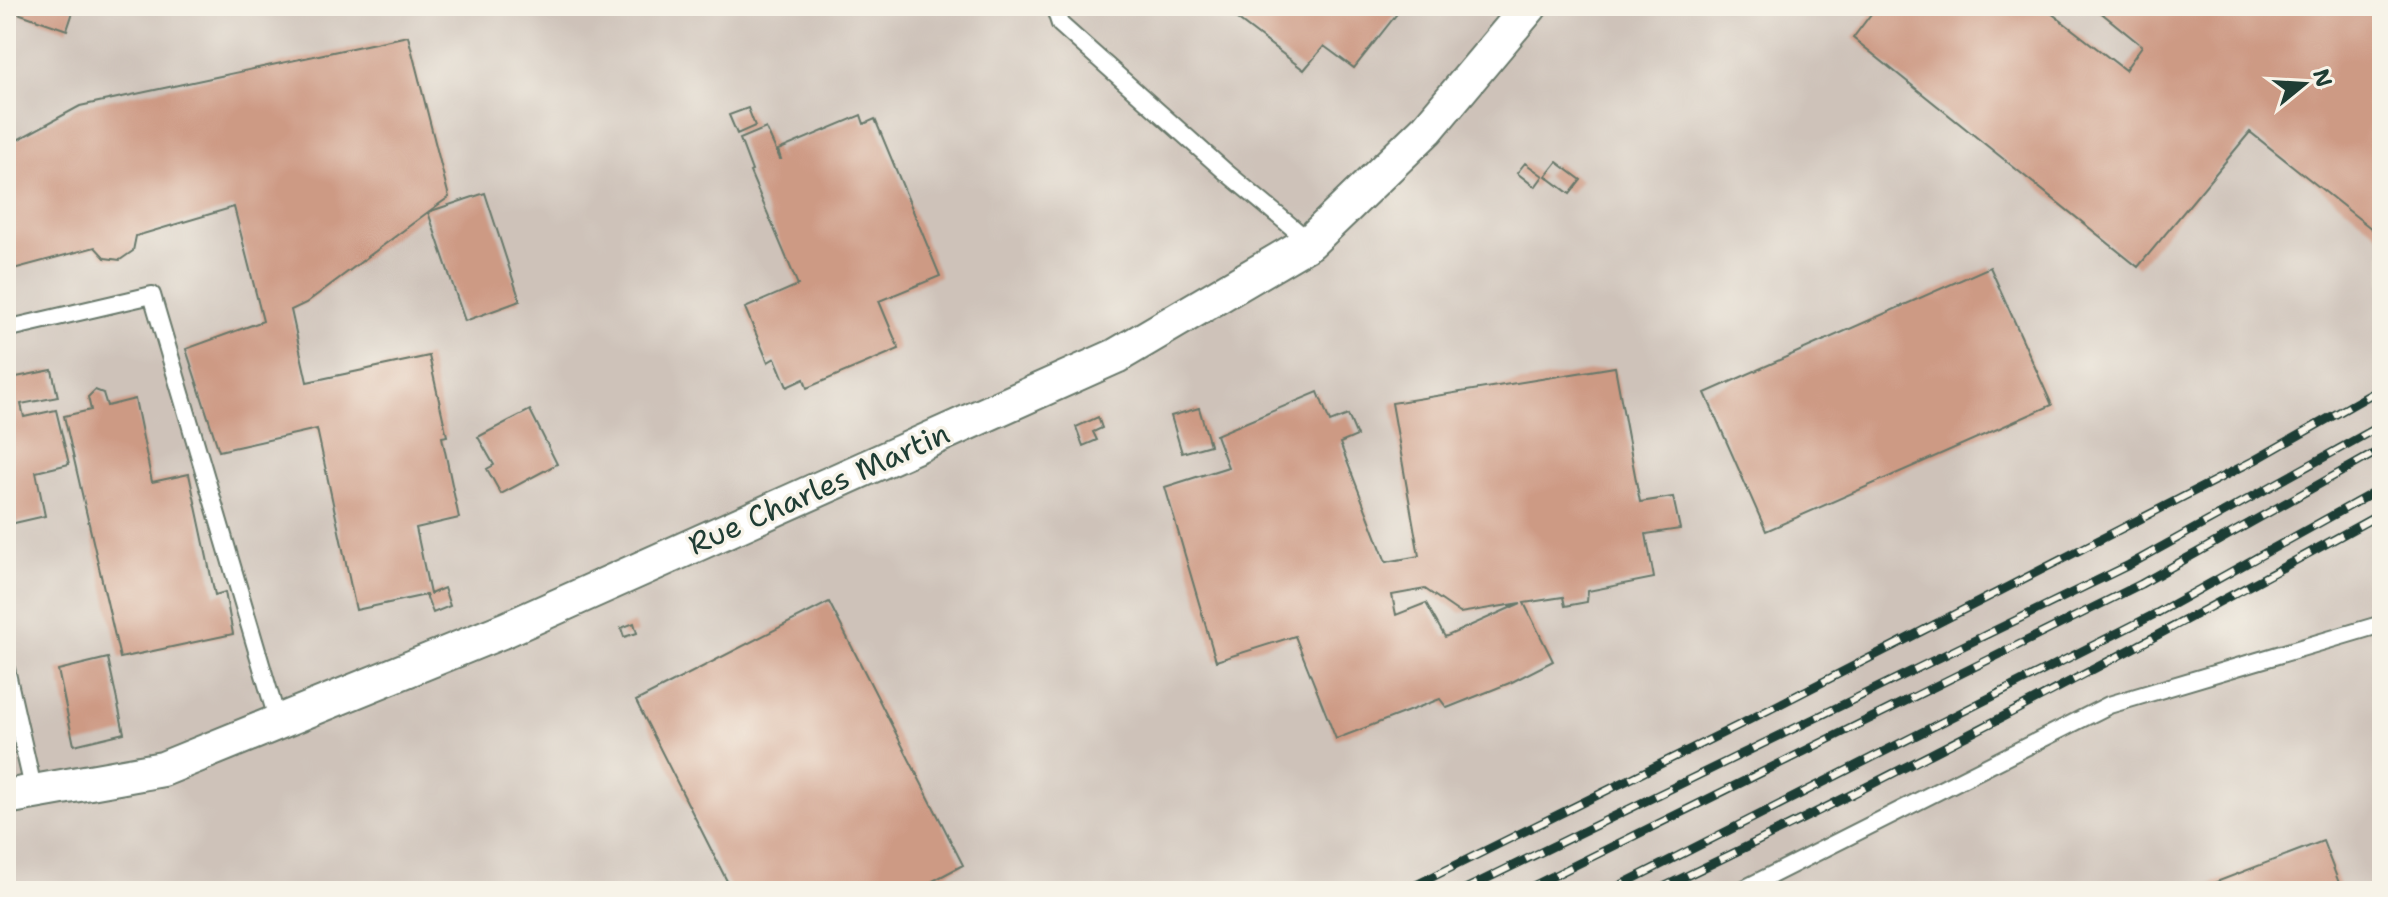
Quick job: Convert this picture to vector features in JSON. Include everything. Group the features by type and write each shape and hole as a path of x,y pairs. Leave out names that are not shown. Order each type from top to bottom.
{"street":[{"name":"Rue Charles Martin","path":"20,794 163,769 507,629 1116,356 1310,242 1427,129 1530,6"}],"lane":[{"path":"1054,6 1060,24 1227,173 1310,242"},
{"path":"6,329 152,295 278,722"},
{"path":"1740,891 2109,705 2382,624"},
{"path":"6,669 20,794"}],"shaded area":[{"path":"6,6 2382,6 2382,891 6,891"}],"building":[{"path":"6,6 75,6 67,30 6,9"},
{"path":"1220,6 1403,6 1354,68 1324,46 1304,70"},
{"path":"1877,6 2042,6 2125,70 2142,46 2093,6 2382,6 2382,237 2250,132 2138,267 1853,38"},
{"path":"408,36 449,197 306,303 291,310 307,382 429,356 447,436 442,437 459,518 416,528 430,594 444,588 450,606 433,613 426,595 356,610 317,429 219,451 186,349 263,321 234,207 136,236 133,251 120,260 105,258 95,247 6,271 6,146 80,106"},
{"path":"748,108 755,126 737,134 729,115"},
{"path":"861,115 864,124 875,119 940,276 879,301 899,349 807,388 804,379 787,387 775,358 768,362 745,308 798,285 750,172 740,139 766,128 781,159 778,150"},
{"path":"1557,162 1581,180 1570,194 1546,176"},
{"path":"1525,163 1543,176 1535,187 1517,173"},
{"path":"485,193 520,301 465,321 428,212"},
{"path":"1990,267 2052,405 1766,531 1705,393"},
{"path":"1615,367 1640,502 1673,497 1680,529 1646,534 1654,578 1588,591 1587,602 1565,606 1563,597 1524,603 1553,661 1512,682 1447,708 1440,699 1336,739 1295,636 1216,661 1165,487 1228,467 1216,435 1318,392 1330,422 1348,415 1357,436 1340,443 1386,562 1419,556 1392,403","holes":["1425,589 1460,613 1521,603 1445,637 1426,603 1396,615 1392,595"]},
{"path":"52,370 58,397 21,404 24,417 56,410 69,464 36,472 45,516 6,525 6,379"},
{"path":"95,390 103,393 107,406 135,399 152,482 189,474 215,595 225,592 233,634 120,658 64,416 91,410 88,397"},
{"path":"1199,408 1210,445 1182,453 1171,416"},
{"path":"530,410 557,464 501,494 487,469 494,465 478,437"},
{"path":"1098,417 1102,428 1093,432 1097,440 1083,446 1076,427"},
{"path":"829,602 963,865 914,891 732,891 636,701"},
{"path":"634,623 637,633 624,637 621,628"},
{"path":"108,658 124,733 74,745 58,670"},
{"path":"2323,841 2342,891 2193,891"}],"railway":[{"path":"1404,891 1743,723 2255,460 2382,388"},
{"path":"1461,891 2129,565 2382,425"},
{"path":"1523,891 2141,584 2382,449"},
{"path":"1609,891 2157,613 2382,488"},
{"path":"1655,891 2022,707 2382,513"}]}
